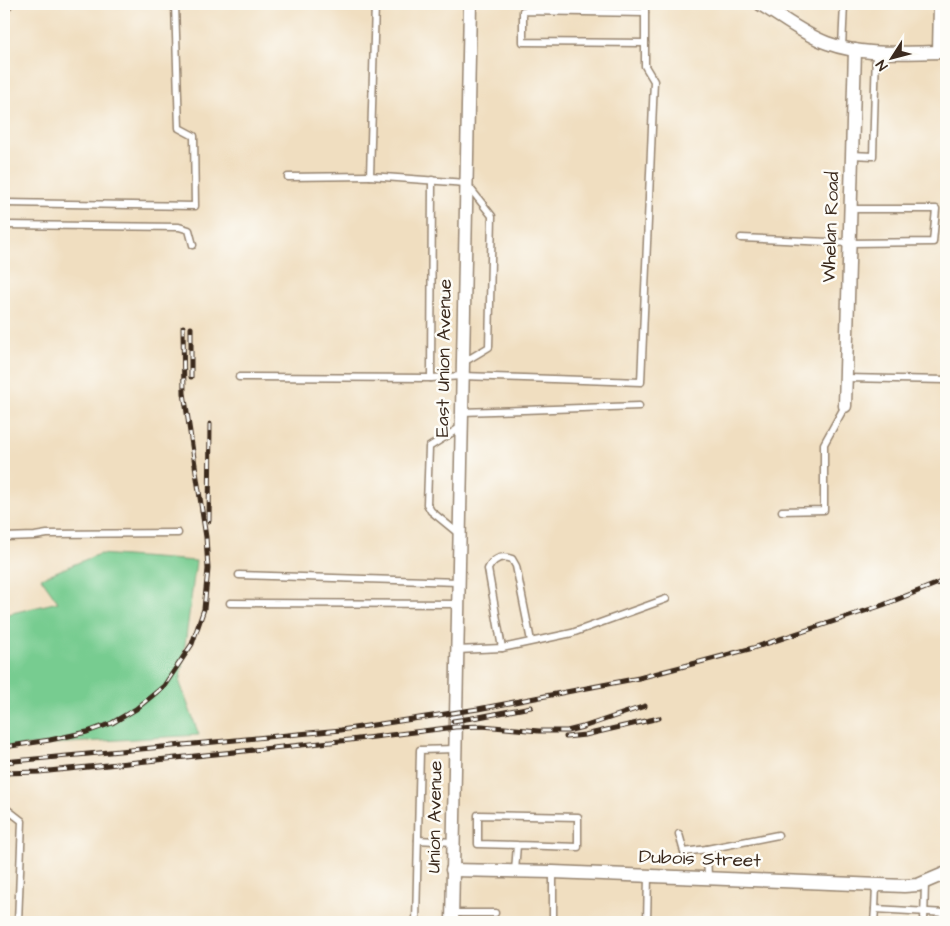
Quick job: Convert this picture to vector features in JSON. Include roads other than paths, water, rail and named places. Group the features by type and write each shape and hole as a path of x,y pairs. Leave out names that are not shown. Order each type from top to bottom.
{"street":[{"name":"East Union Avenue","path":"456,713 470,4"},
{"path":"765,5 811,35 842,47 876,52 943,52 940,4"},
{"name":"Whelan Road","path":"845,406 855,50"},
{"name":"Union Avenue","path":"452,918 456,713"},
{"name":"Dubois Street","path":"452,870 553,872 911,886 946,874"}],"lane":[{"path":"4,203 194,206 194,136 179,128 175,4"},
{"path":"370,176 375,4"},
{"path":"239,377 431,378 462,369 641,382 654,81 646,66 645,4"},
{"path":"842,47 844,4"},
{"path":"645,13 523,11 523,42 645,43"},
{"path":"852,155 874,156 876,52"},
{"path":"288,177 370,176 466,183 492,216 489,347 462,369"},
{"path":"431,378 432,180"},
{"path":"742,238 850,243 933,242 936,209 850,209"},
{"path":"4,225 179,227 189,230 193,245"},
{"path":"846,378 946,380"},
{"path":"462,412 639,406"},
{"path":"782,511 824,510 824,444 845,406"},
{"path":"459,534 431,511 427,504 429,447 461,427"},
{"path":"4,537 47,534 178,533"},
{"path":"502,648 488,569 495,559 507,557 512,559 516,566 532,641"},
{"path":"238,576 458,582"},
{"path":"457,650 502,648 572,633 666,599"},
{"path":"230,604 458,604"},
{"path":"416,922 420,750 455,749"},
{"path":"4,807 22,821 18,922"},
{"path":"478,815 578,818 578,847 517,845 478,844 478,815"},
{"path":"679,834 684,852 778,835"},
{"path":"418,840 452,842"},
{"path":"516,871 517,845"},
{"path":"706,849 708,878"},
{"path":"552,922 553,872"},
{"path":"647,922 648,876"},
{"path":"924,922 926,882"},
{"path":"874,922 876,885"},
{"path":"875,909 946,912"},
{"path":"452,918 495,913"}],"railway":[{"path":"4,747 87,732 112,723 136,709 164,686 192,644 204,609 208,569 206,537 184,393 183,327"},
{"path":"191,328 191,377"},
{"path":"209,521 210,424"},
{"path":"4,762 341,730 478,709 639,678 753,648 883,605 946,580"},
{"path":"4,773 39,772 157,760 455,727 482,726 539,731 567,731 645,706"},
{"path":"453,721 531,707"},
{"path":"566,737 585,735 659,718"}]}
